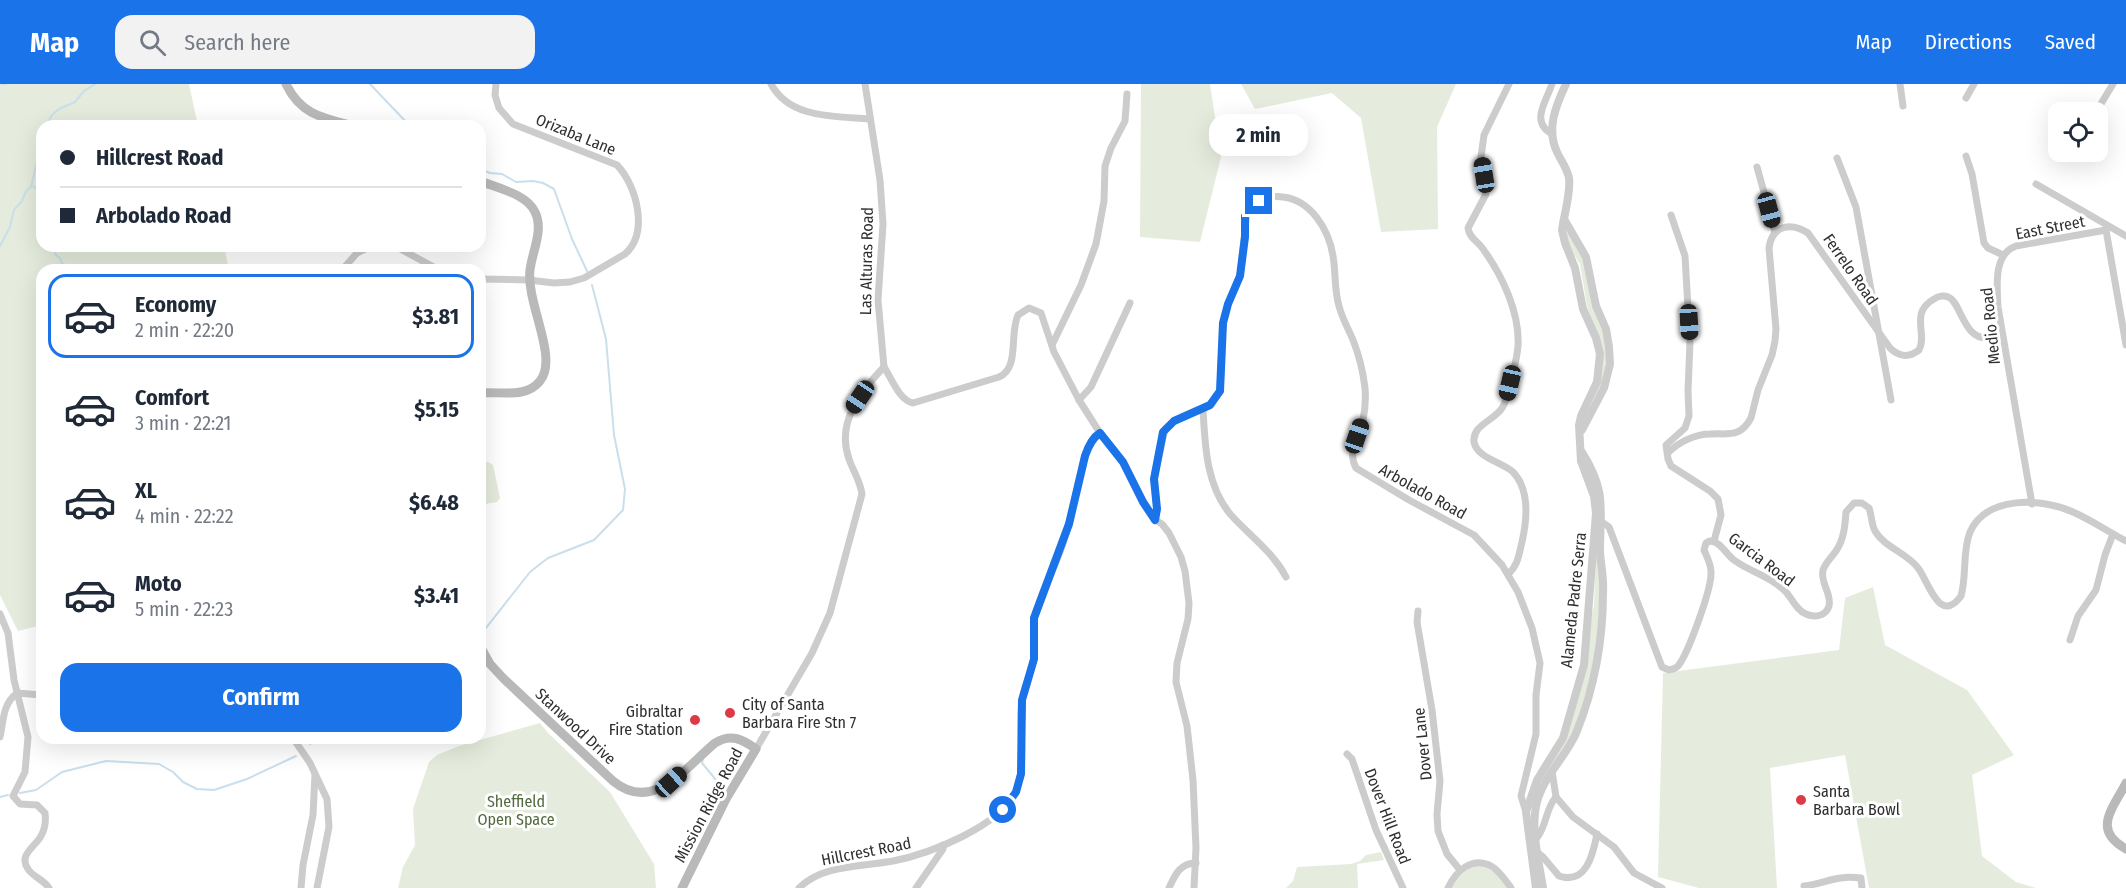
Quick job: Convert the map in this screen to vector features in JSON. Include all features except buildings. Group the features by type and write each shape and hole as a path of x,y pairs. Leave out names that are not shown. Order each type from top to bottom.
{"main road":[{"path":"286,84 295,100 306,110 332,120"},
{"path":"486,184 526,201 536,214 538,229 529,280 531,300 547,357 544,375 537,385 525,392 486,393"},
{"name":"Stanwood Drive","path":"486,657 504,679 613,781 629,792 641,794 657,790 671,782 715,743 723,739 740,739 756,749"},
{"name":"Mission Ridge Road","path":"682,888 726,799 756,749"},
{"path":"2126,783 2108,818 2106,828 2108,835 2126,849"}],"street":[{"name":"Orizaba Lane","path":"486,279 570,282 584,278 625,254 637,237 636,198 629,179 617,165 513,124 499,108 495,95 496,84"},
{"path":"771,84 782,98 801,110 870,119"},
{"name":"Las Alturas Road","path":"865,84 880,180 883,224 878,309 884,368"},
{"path":"1508,574 1513,571 1517,561 1526,523 1526,507 1515,475 1509,468 1480,452 1475,446 1474,437 1478,429 1503,406 1518,349 1518,339 1510,295 1485,251 1470,236 1468,228 1486,194 1481,157 1484,135 1509,84"},
{"path":"1552,84 1540,118 1545,130 1552,134 1555,110 1566,84"},
{"path":"1900,84 1903,106"},
{"path":"1966,98 1974,84"},
{"path":"2102,102 2113,84"},
{"path":"1052,345 1081,285 1095,244 1104,201 1105,166 1111,148 1125,122 1127,94"},
{"name":"Alameda Padre Serra","path":"1536,888 1526,812 1537,780 1563,738 1585,654 1596,513 1594,496 1582,464 1581,416 1599,378 1600,354 1596,338 1583,309 1575,268 1564,240 1562,230 1569,180 1566,168 1554,146 1552,134"},
{"path":"1966,156 1972,174 1984,243 1988,248 2003,255"},
{"path":"1837,158 1856,207 1891,400"},
{"path":"1668,453 1681,442 1703,435 1733,434 1745,426 1751,418 1774,346 1776,329 1769,248 1770,240 1775,232 1757,167"},
{"path":"2036,184 2107,228 2126,236"},
{"name":"Arbolado Road","path":"1155,520 1157,509 1154,479 1163,432 1171,423 1214,402 1220,391 1223,323 1240,276 1247,211 1268,198 1281,196 1298,201 1313,213 1327,236 1333,256 1338,305 1360,359 1365,399 1362,421 1352,451 1352,460 1356,468 1474,535 1493,553 1508,574 1528,614 1536,639 1540,663 1536,695 1536,734 1521,796 1526,812"},
{"path":"1671,215 1684,256 1690,342 1689,416 1685,428 1665,448 1674,468 1710,491 1718,499 1721,515 1714,541"},
{"name":"Alameda Padre Serra","path":"1564,218 1586,257 1596,306 1606,329 1610,347 1610,367 1604,388 1580,437"},
{"name":"Ferrelo Road","path":"1775,232 1780,228 1793,227 1808,233 1890,348 1899,355 1916,353 1922,343 1919,326 1922,312 1934,299 1946,296 1953,300 1963,322 1977,336 1990,338 2002,334"},
{"path":"2107,228 2126,345"},
{"name":"East Street","path":"2003,255 2008,249 2016,246 2107,228"},
{"path":"347,264 359,252"},
{"path":"406,252 428,264"},
{"name":"Medio Road","path":"2003,255 1997,293 2032,504"},
{"path":"1079,400 1091,387 1130,303"},
{"path":"884,368 902,397 914,403 1004,375 1012,365 1016,320 1021,312 1029,308 1041,313 1052,345 1079,400 1100,433 1123,462 1143,502 1175,544 1185,571 1188,587 1188,619 1177,663 1176,682 1187,726 1192,761 1196,818 1194,888"},
{"name":"Mission Ridge Road","path":"756,749 812,653 833,603 862,494 848,456 844,431 851,411 873,379 884,368"},
{"path":"1203,409 1206,448 1213,487 1226,508 1272,555 1286,577"},
{"name":"Hillcrest Road","path":"798,888 819,873 896,861 943,845 963,836 1003,810 1016,792 1021,774 1022,700 1034,659 1034,618 1067,532 1085,456 1095,436 1100,433"},
{"name":"Alameda Padre Serra","path":"1543,888 1536,839 1537,802 1542,787 1570,746 1578,729 1596,665 1603,601 1600,554 1602,505 1599,489 1580,450"},
{"name":"Garcia Road","path":"1602,522 1609,527 1662,667 1668,669 1673,669 1679,664 1692,638 1711,579 1710,564 1704,550 1704,546 1710,541 1714,541 1734,560 1777,583 1803,612 1810,616 1819,616 1826,611 1830,603 1823,580 1823,571 1826,563 1840,545 1848,508 1854,503 1862,503 1869,508 1872,525 1878,536 1914,563 1937,601 1948,605 1956,602 1962,596 1970,532 1979,519 1994,507 2004,504 2032,504 2074,513 2126,541"},
{"path":"2070,640 2078,616 2096,590 2104,555 2113,534"},
{"name":"Dover Lane","path":"1418,611 1418,630 1432,710 1440,781 1438,826 1445,848 1460,870"},
{"path":"0,614 10,642 14,680 28,741 25,772 13,796 20,804 37,805 45,813 41,837 27,852 25,860 29,871 44,881 49,888"},
{"path":"0,737 5,706 9,700 17,693 36,695"},
{"path":"298,744 326,792 329,820 317,888"},
{"name":"Dover Hill Road","path":"1347,754 1353,763 1376,830 1403,888"},
{"path":"1552,771 1556,797 1573,817 1614,847 1634,873 1662,888"},
{"path":"301,888 313,815 315,774"},
{"path":"1536,839 1556,797"},
{"path":"1538,853 1559,876 1575,878 1587,865 1597,834"},
{"path":"916,888 943,849 943,845"},
{"path":"1169,888 1180,869 1188,863 1196,863"},
{"path":"1449,888 1460,870 1475,864 1487,865 1497,871 1511,888"},
{"path":"1804,886 1847,876 1861,878 1862,888"}],"green space":[{"path":"0,84 189,84 197,120 36,120 36,252 225,252 228,264 36,264 36,626 18,631 0,595"},
{"path":"1141,84 1210,84 1221,157 1200,242 1140,237"},
{"path":"1241,84 1456,84 1437,127 1438,229 1381,232 1361,118 1332,93 1255,109"},
{"path":"1568,233 1581,252 1608,349 1604,382 1583,415 1598,389 1603,364 1587,306 1580,264 1569,247 1566,234"},
{"path":"486,462 493,465 500,498 497,502 486,504"},
{"path":"1596,553 1601,580 1596,653 1592,673 1573,733 1539,788 1537,785 1564,743 1594,605"},
{"path":"1873,587 1885,645 1967,690 2014,755 1972,775 1982,856 2016,882 2036,888 1869,888 1845,755 1770,768 1777,888 1699,888 1658,877 1663,673 1839,650 1845,598"},
{"name":"Sheffield Open Space","path":"540,723 610,792 654,864 656,888 398,888 403,867 415,845 413,809 429,762 437,755 459,746 486,744 486,738"},
{"path":"1381,852 1384,860 1357,864 1358,888 1286,888 1293,881 1297,867 1351,864 1360,861 1366,855"},
{"path":"1476,866 1486,867 1498,876 1507,888 1452,888 1462,874"}],"waterway":[{"path":"49,120 59,109 75,102 84,91 95,84"},
{"path":"370,84 404,120"},
{"path":"0,246 10,227 14,210 31,187 36,166"},
{"path":"486,171 502,174 516,182 543,183 554,189 572,239 587,271"},
{"path":"55,252 62,264"},
{"path":"486,628 530,572 548,558 594,540 623,510 625,489 614,435 606,339 592,285"},
{"path":"20,793 36,790 62,772 106,761 159,764 173,772 183,782 197,789 214,790 247,779 296,756"},
{"path":"703,759 702,763 721,786"},
{"path":"0,797 8,795"}],"place":[{"name":"City of Santa Barbara Fire Stn 7","path":"730,713"},
{"name":"Gibraltar Fire Station","path":"695,720"},
{"name":"Santa Barbara Bowl","path":"1801,800"}],"route":[{"path":"1003,810 1016,792 1021,774 1020,722 1022,700 1034,659 1034,618 1069,524 1089,446 1095,436 1100,433 1123,462 1143,502 1155,520 1157,509 1154,479 1163,432 1174,421 1210,405 1217,399 1220,391 1223,323 1242,268 1245,216 1247,211 1259,201"}]}
